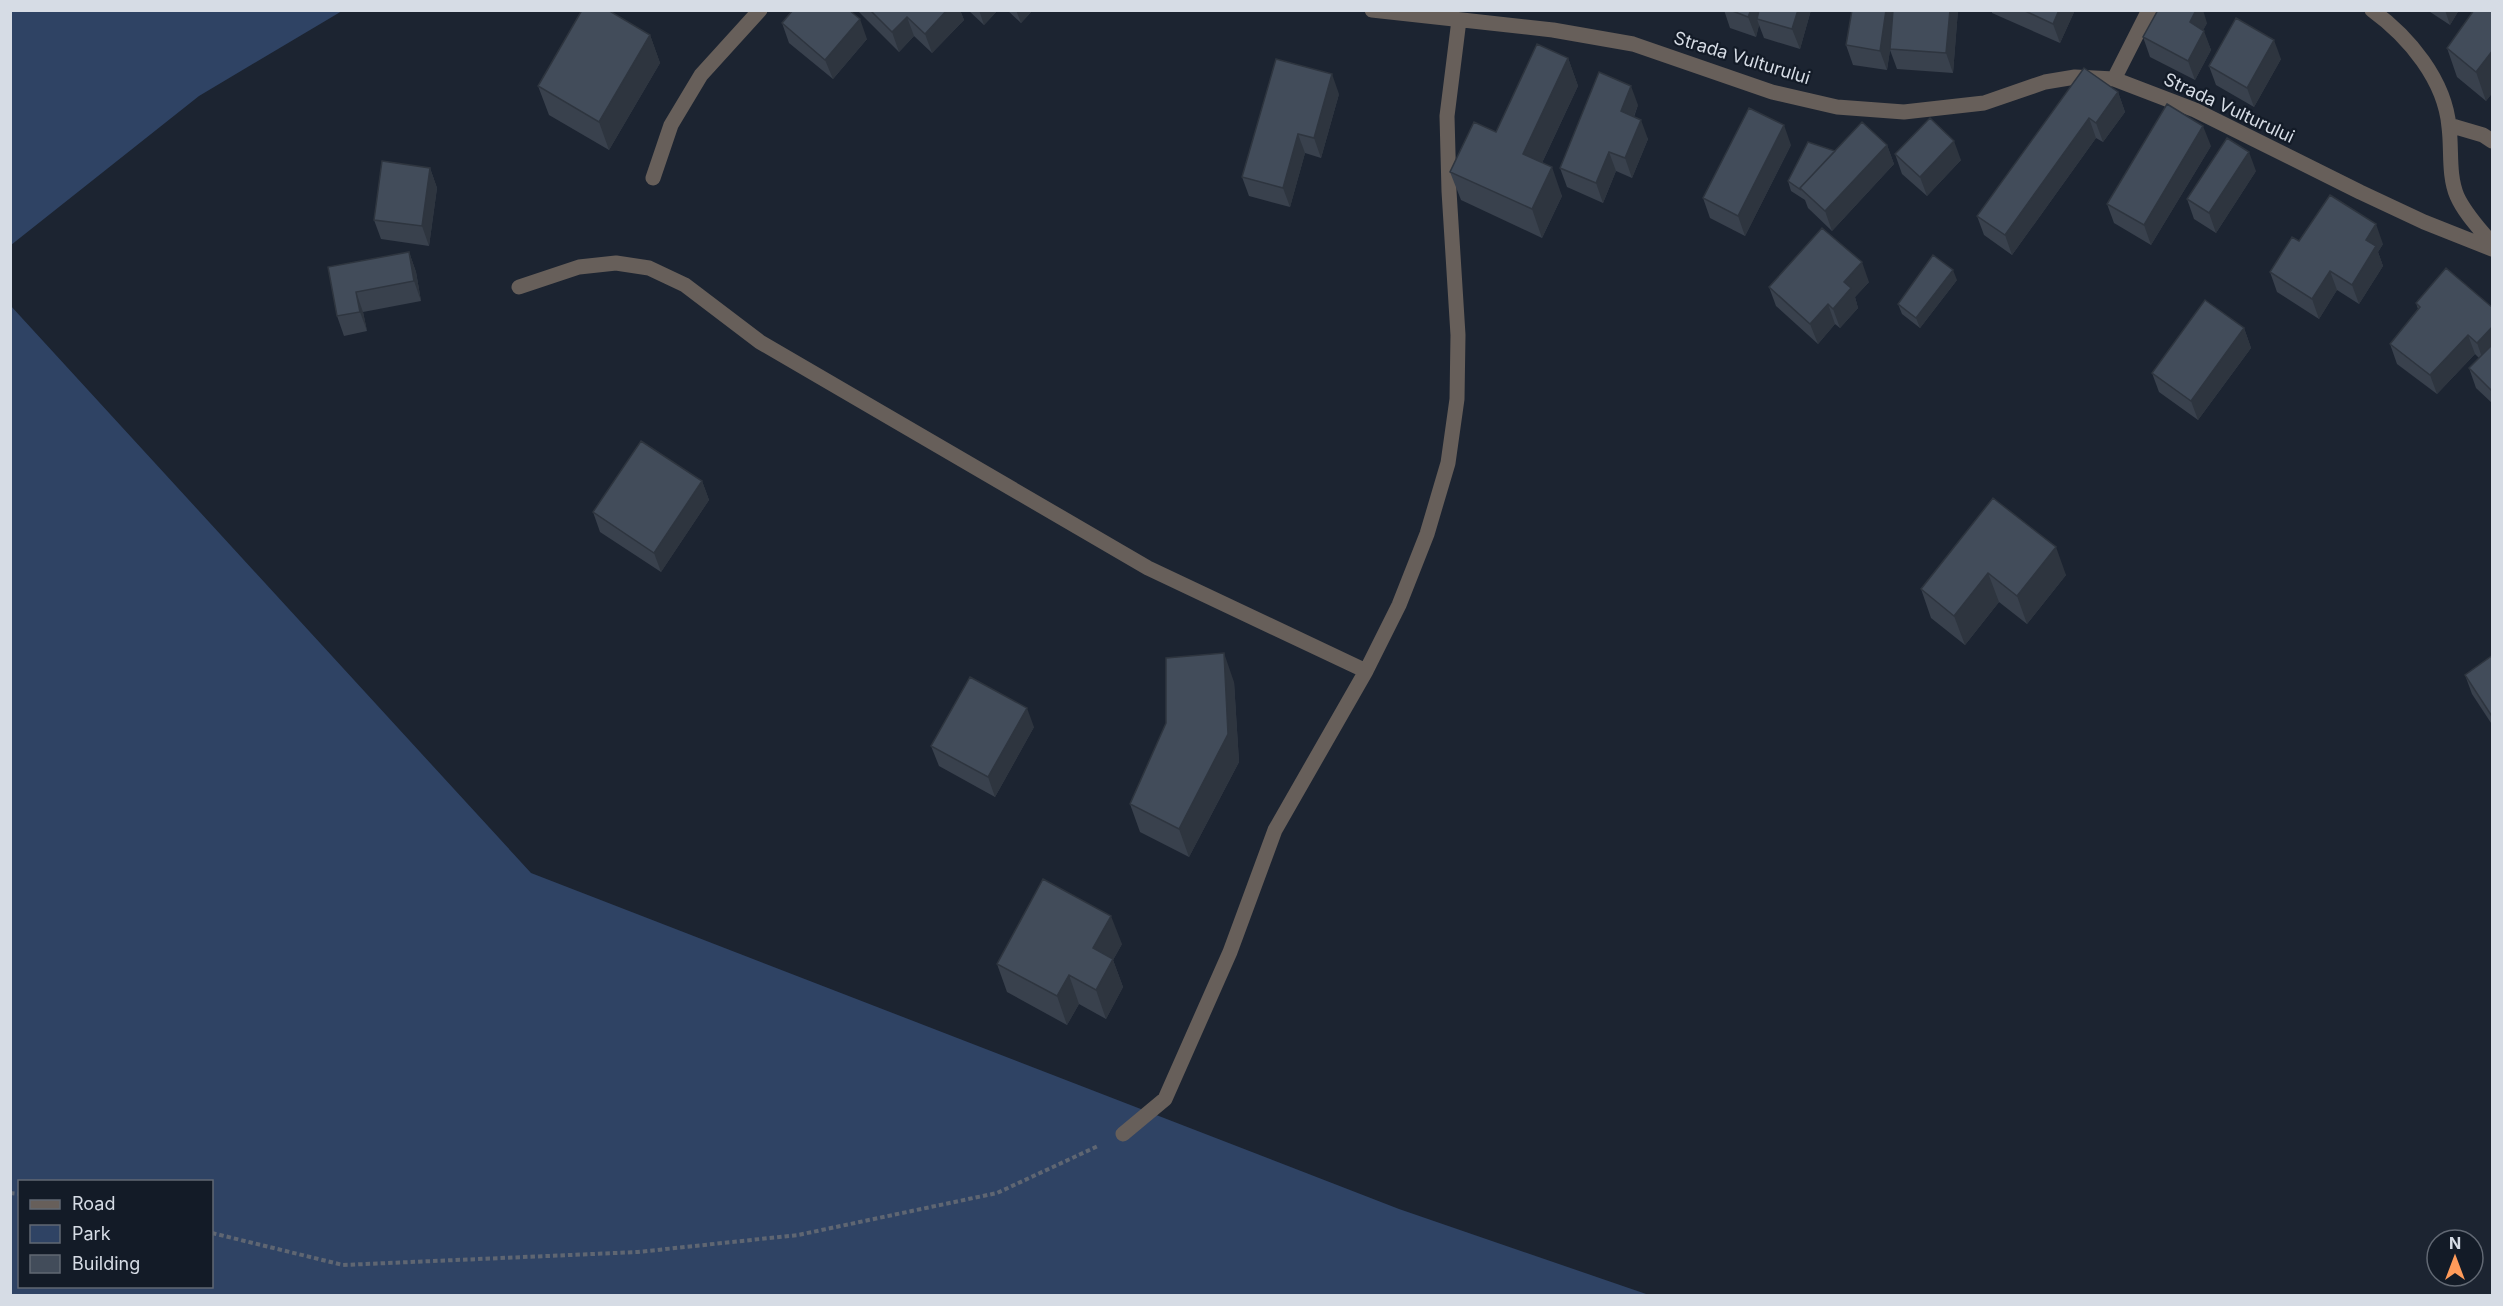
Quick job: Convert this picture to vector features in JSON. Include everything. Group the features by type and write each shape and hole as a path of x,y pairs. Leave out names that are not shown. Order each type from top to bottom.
{"street":[{"path":"653,178 671,124 701,75 760,10"},
{"name":"Strada Vulturului","path":"1372,10 1553,30 1633,44 1772,92 1837,107 1904,112 1983,103 2045,82 2075,76 2114,79 2195,110 2424,222 2493,249"},
{"path":"2114,79 2149,10"},
{"path":"2372,10 2405,40 2427,66 2442,97 2449,125 2451,167 2456,194 2467,214 2493,244"},
{"path":"1123,1134 1165,1099 1230,952 1275,830 1366,671 1399,606 1427,534 1448,463 1457,399 1458,335 1447,116 1459,20"},
{"path":"2449,125 2483,135 2493,141"},
{"path":"519,287 579,267 616,263 649,268 658,272 686,285 722,310 760,342 1148,568 1366,671"}],"path":[{"path":"213,1233 343,1265 638,1252 798,1235 997,1193 1123,1134"}],"green space":[{"path":"11,10 342,11 199,96 11,245"},
{"path":"10,305 531,873 1399,1209 1649,1295 11,1295"}],"building":[{"path":"582,10 608,10 650,35 599,122 538,86"},
{"path":"793,10 849,10 860,19 825,60 782,23"},
{"path":"870,10 947,10 925,34 907,17 892,32"},
{"path":"1730,10 1751,10 1748,17"},
{"path":"1759,10 1798,10 1792,29 1757,19"},
{"path":"1852,10 1886,10 1880,51 1846,45"},
{"path":"1893,10 1950,10 1946,53 1890,49"},
{"path":"2023,10 2059,10 2053,24"},
{"path":"2158,10 2196,10 2190,22 2204,31 2188,61 2143,37"},
{"path":"2474,10 2493,10 2493,50 2476,72 2447,48"},
{"path":"2236,18 2274,40 2247,88 2209,66"},
{"path":"1537,44 1568,58 1523,154 1552,167 1532,209 1450,172 1474,122 1496,132"},
{"path":"1276,59 1332,74 1314,138 1298,134 1283,188 1242,177"},
{"path":"2084,68 2118,92 2096,123 2089,118 2005,235 1977,216"},
{"path":"1599,72 1631,86 1621,111 1641,120 1625,158 1609,152 1596,183 1560,168"},
{"path":"2167,104 2203,126 2144,225 2107,204"},
{"path":"1749,108 1784,125 1738,216 1703,198"},
{"path":"1930,118 1954,141 1920,177 1895,154"},
{"path":"1862,122 1887,145 1825,211 1800,188"},
{"path":"2227,138 2249,152 2209,213 2187,199"},
{"path":"1808,142 1835,151 1800,188 1801,190 1788,181"},
{"path":"382,161 430,168 422,226 374,220"},
{"path":"2330,195 2376,224 2366,240 2376,246 2352,285 2330,271 2312,299 2270,272 2292,237 2299,241"},
{"path":"1822,228 1862,262 1844,282 1851,288 1833,309 1828,304 1810,324 1769,287"},
{"path":"409,252 414,281 356,292 360,312 337,316 328,267"},
{"path":"1933,255 1953,270 1916,318 1898,304"},
{"path":"2446,268 2493,308 2493,326 2477,343 2468,335 2430,375 2390,344 2420,307 2416,303"},
{"path":"2205,300 2244,328 2191,401 2152,373"},
{"path":"2493,344 2493,392 2469,368"},
{"path":"641,441 702,481 654,553 593,512"},
{"path":"1993,498 2056,547 2017,596 1988,573 1954,616 1921,589"},
{"path":"1224,653 1228,734 1179,829 1130,804 1166,723 1166,658"},
{"path":"2493,655 2493,718 2465,675"},
{"path":"970,677 1027,708 988,777 931,746"},
{"path":"1043,879 1111,916 1093,948 1113,959 1096,990 1069,975 1057,996 997,964"}]}
